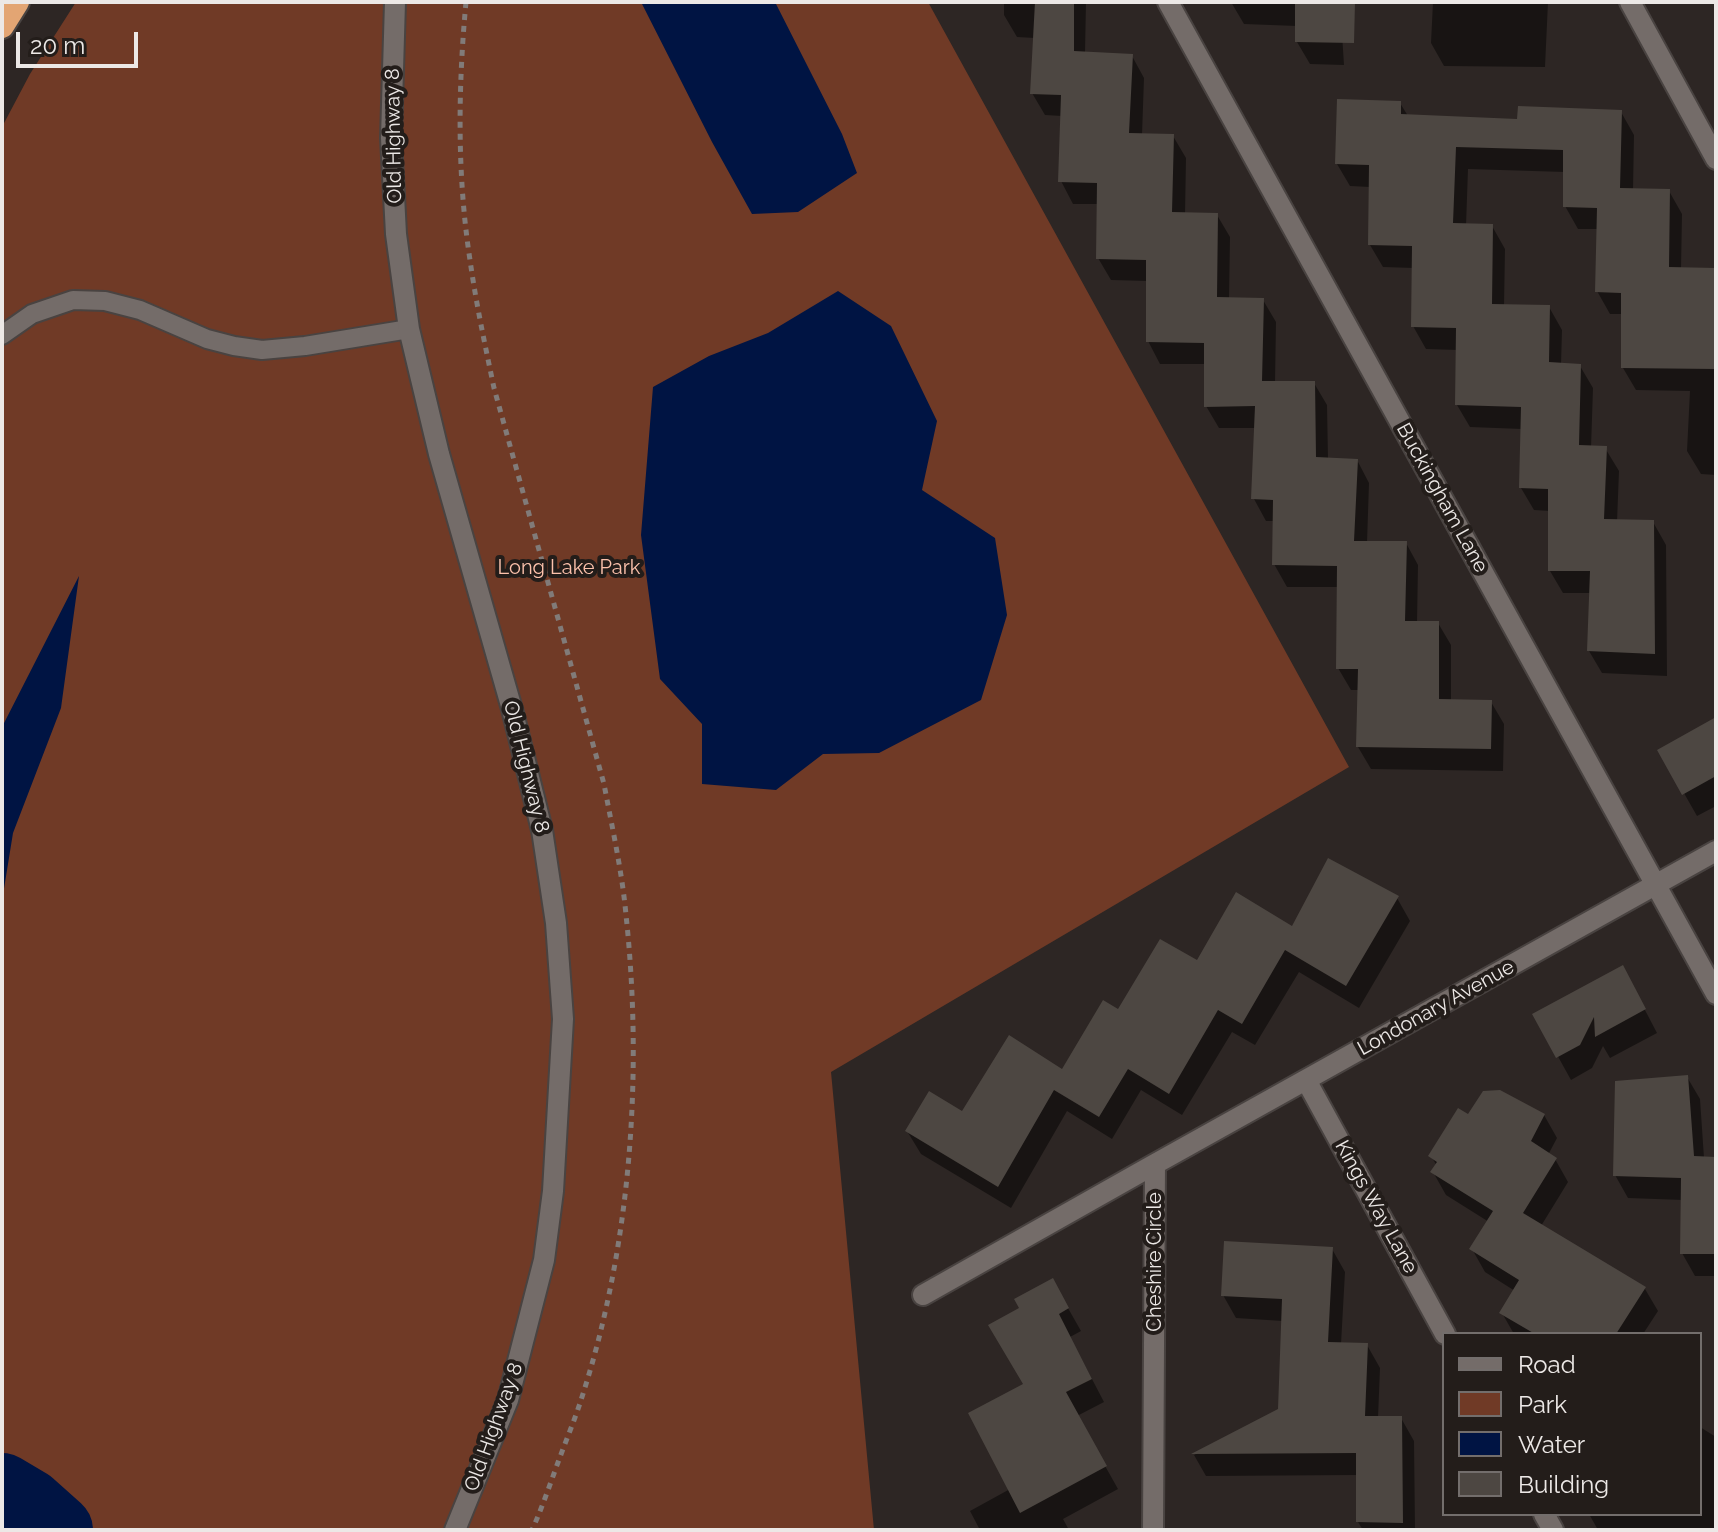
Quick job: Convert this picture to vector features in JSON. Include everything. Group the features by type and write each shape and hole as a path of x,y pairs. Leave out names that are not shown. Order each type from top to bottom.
{"highway":[{"path":"2,26 17,2"}],"street":[{"name":"Old Highway 8","path":"395,2 391,138 396,234 409,329 435,441 512,709 542,830 556,923 563,1019 553,1191 544,1260 508,1400 455,1530"},
{"name":"Buckingham Lane","path":"1168,2 1716,994"},
{"path":"1630,2 1716,159"},
{"name":"Londonary Avenue","path":"1155,1164 1716,851"},
{"name":"Kings Way Lane","path":"1306,1080 1444,1332"},
{"name":"Cheshire Circle","path":"923,1295 1155,1164 1153,1530"}],"lane":[{"path":"2,335 32,314 73,300 105,301 140,310 207,339 262,350 409,329"}],"green space":[{"name":"Long Lake Park","path":"76,2 928,2 1349,767 831,1072 874,1530 2,1530 2,127 30,74"}],"water":[{"path":"641,2 775,2 842,134 857,173 798,212 752,214"},
{"path":"838,291 891,326 937,421 922,490 995,538 1007,615 981,700 879,753 823,754 776,790 702,784 702,724 660,679 641,535 653,387 709,356 768,333"},
{"path":"79,576 61,708 13,833 2,901 2,727"}],"building":[{"path":"1035,2 1074,2 1074,51 1133,54 1129,133 1174,134 1172,212 1218,213 1217,297 1264,298 1262,381 1315,381 1316,457 1358,459 1354,541 1407,541 1405,621 1439,621 1439,699 1492,700 1491,749 1356,747 1358,669 1336,669 1337,566 1272,565 1273,500 1251,499 1255,406 1204,407 1204,343 1146,342 1146,260 1096,259 1097,183 1058,182 1061,95 1030,94"},
{"path":"1295,2 1355,2 1354,43 1295,42"},
{"path":"1337,99 1401,101 1401,114 1517,119 1518,106 1622,110 1620,188 1670,189 1669,267 1716,268 1716,369 1621,368 1621,293 1595,292 1597,208 1563,207 1563,150 1456,147 1453,223 1493,224 1492,304 1550,305 1549,362 1581,364 1579,445 1607,446 1604,519 1654,520 1655,654 1587,651 1590,571 1548,571 1548,489 1519,488 1521,407 1455,405 1456,328 1411,327 1412,246 1368,245 1369,165 1335,164"},
{"path":"1716,717 1716,776 1682,795 1657,750"},
{"path":"1328,858 1399,896 1346,986 1285,950 1242,1024 1218,1010 1169,1094 1128,1069 1099,1117 1054,1090 998,1187 905,1131 929,1091 962,1111 1009,1035 1062,1069 1103,1000 1118,1009 1160,939 1197,960 1236,892 1292,926"},
{"path":"1623,965 1646,1009 1595,1037 1594,1017 1580,1045 1556,1058 1532,1014"},
{"path":"1688,1075 1694,1156 1716,1157 1716,1254 1680,1254 1681,1178 1613,1176 1615,1081"},
{"path":"1500,1090 1545,1114 1531,1141 1557,1158 1523,1213 1646,1287 1617,1332 1532,1332 1499,1313 1519,1280 1469,1249 1493,1211 1430,1172 1437,1162 1428,1156 1458,1108 1468,1114 1483,1091"},
{"path":"1224,1241 1333,1247 1328,1342 1368,1343 1365,1416 1402,1416 1403,1523 1356,1522 1356,1453 1191,1454 1278,1409 1282,1299 1221,1296"},
{"path":"1053,1278 1069,1308 1059,1314 1092,1379 1066,1392 1107,1466 1020,1513 968,1413 1023,1384 988,1325 1019,1308 1014,1299"}],"waterway":[{"path":"2,1489 29,1505 57,1530"}]}
